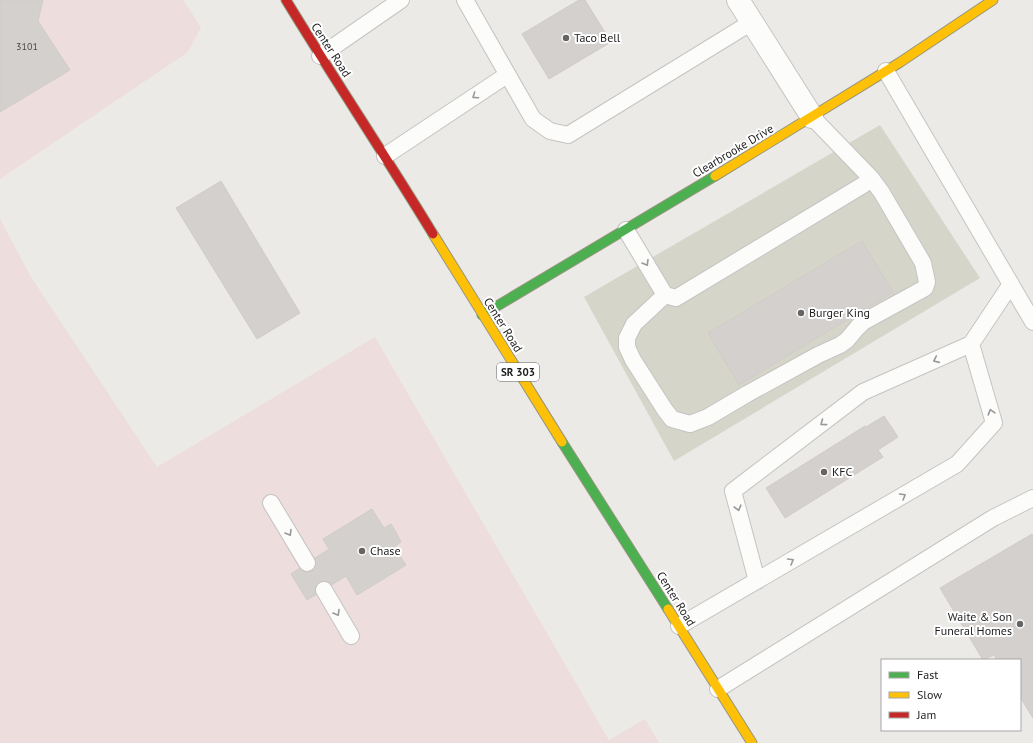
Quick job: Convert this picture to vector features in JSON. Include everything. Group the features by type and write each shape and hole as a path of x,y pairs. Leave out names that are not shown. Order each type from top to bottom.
{"main road":[{"name":"Center Road","path":"286,0 320,56 386,156 482,315 752,743"},
{"name":"Clearbrooke Drive","path":"482,315 626,230 812,117 886,71 993,0"}],"street":[{"path":"738,0 812,117"}],"lane":[{"path":"320,56 401,0"},
{"path":"465,0 533,119 550,131 568,135 752,22"},
{"path":"886,71 1033,322"},
{"path":"386,156 507,75"},
{"path":"665,295 634,324 627,338 627,347 633,360 664,410 672,419 690,424 708,417 818,355 844,343 863,322 925,288 927,282 923,263 882,193 871,178 812,117"},
{"path":"626,230 665,295 676,298 863,185 871,178"},
{"path":"757,581 733,491 863,392 971,344 1011,284"},
{"path":"679,626 957,464 994,423 971,344"},
{"path":"718,689 993,518 1033,498"},
{"path":"271,503 307,563"},
{"path":"324,590 351,636"}],"shaded area":[{"path":"0,0 183,0 201,27 188,52 0,179"},
{"path":"880,125 980,278 674,461 584,297"},
{"path":"0,219 31,277 157,467 375,337 609,740 645,719 659,743 0,743"}],"building":[{"path":"0,0 43,0 38,21 70,70 0,112"},
{"name":"Taco Bell","path":"579,0 585,0 611,42 549,79 522,34"},
{"path":"221,181 300,313 257,339 176,208"},
{"name":"Burger King","path":"862,241 893,292 739,385 708,333"},
{"name":"KFC","path":"884,416 898,437 878,450 883,457 785,518 766,488 865,426 866,427"},
{"path":"372,509 384,528 391,524 396,532 401,542 394,547 406,565 357,595 346,576 307,600 291,574 329,549 323,539"},
{"path":"1032,534 1033,718 1021,699 1021,659 996,659 994,655 982,659 940,588"}],"traffic: fast":[{"path":"482,315 715,176"},
{"path":"562,442 668,609"}],"traffic: slow":[{"path":"715,176 899,63 993,0"},
{"path":"433,234 562,442"},
{"path":"668,609 752,743"}],"traffic: jam":[{"path":"286,0 433,234"}],"place":[{"name":"Taco Bell","path":"566,38"},
{"name":"Burger King","path":"801,313"},
{"name":"KFC","path":"824,472"},
{"name":"Chase","path":"362,551"},
{"name":"Waite & Son Funeral Homes","path":"1020,624"}]}
